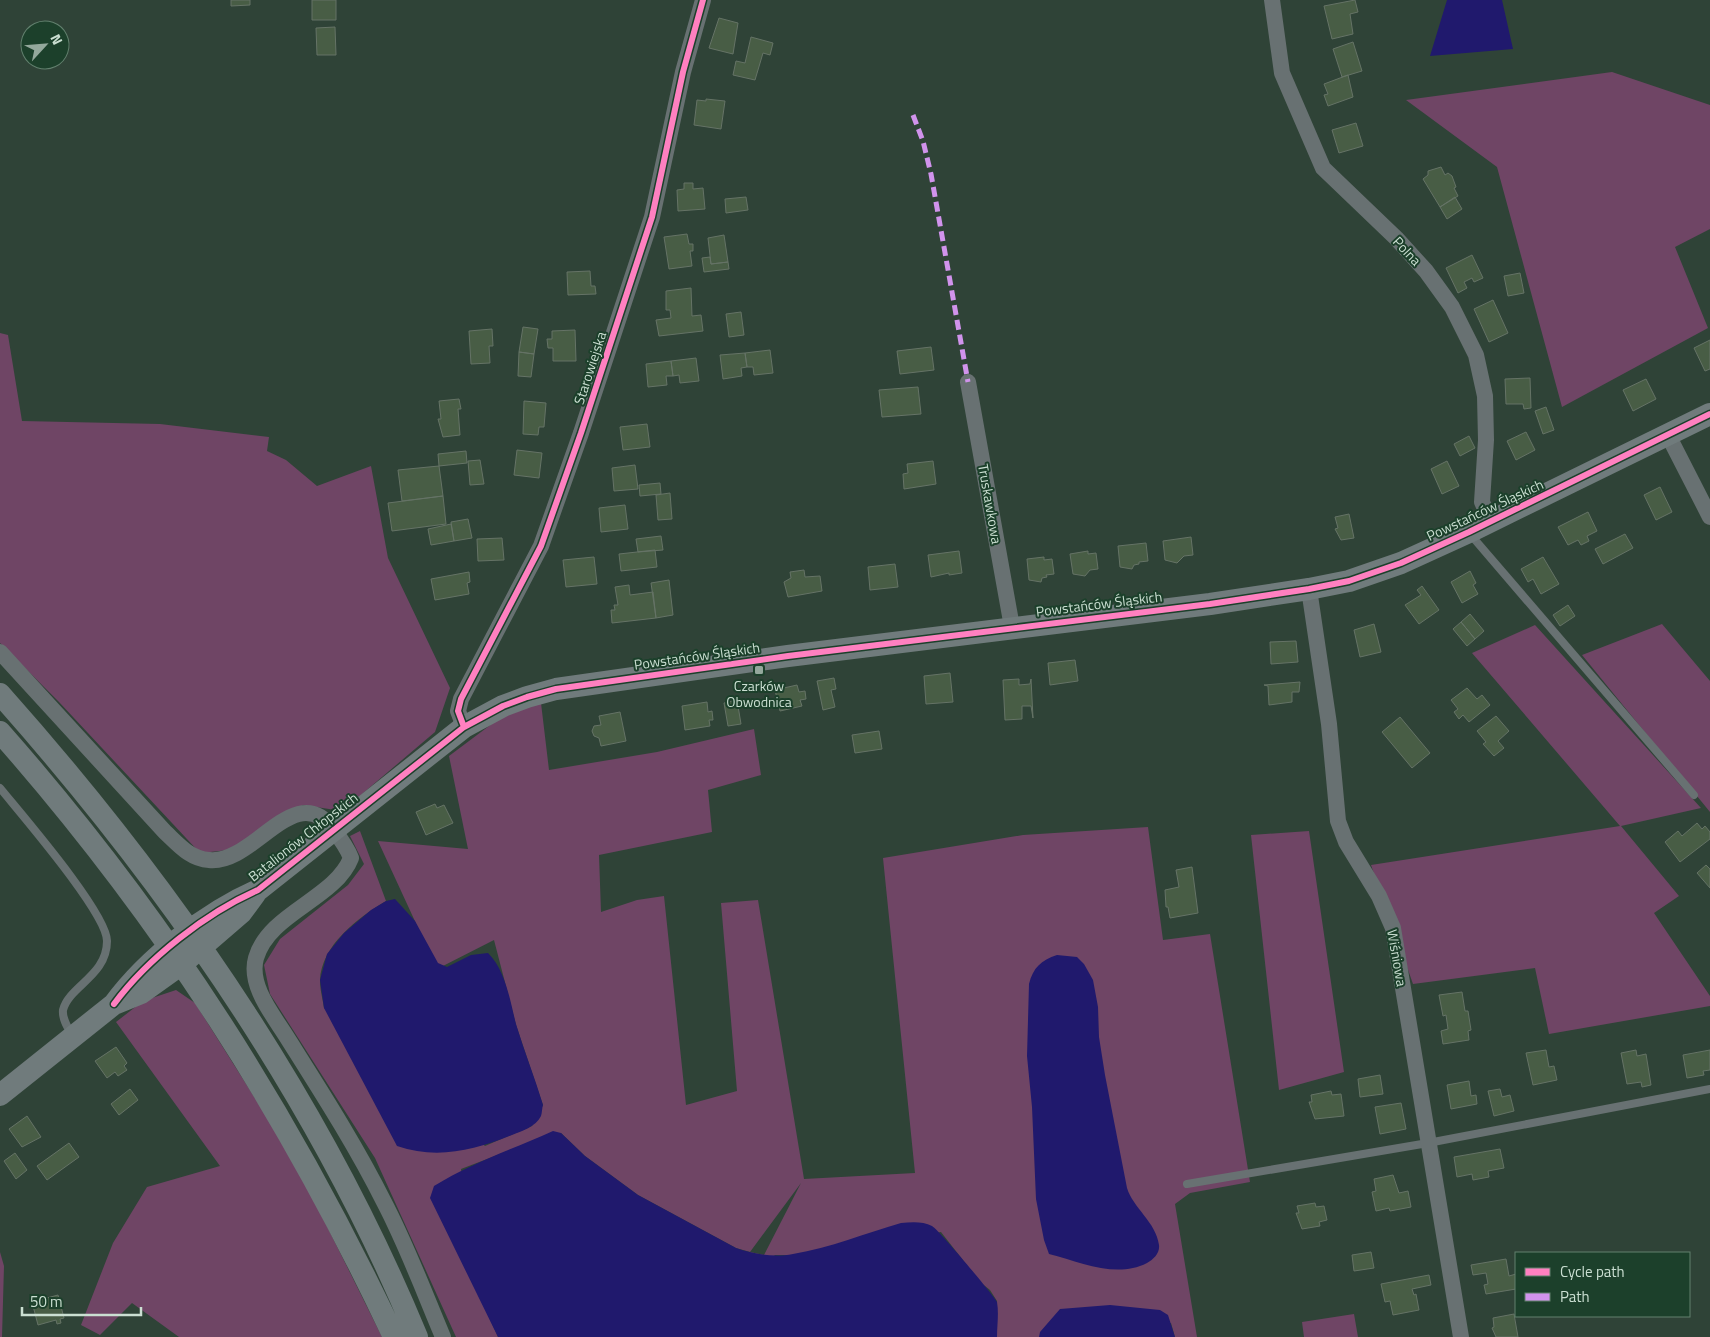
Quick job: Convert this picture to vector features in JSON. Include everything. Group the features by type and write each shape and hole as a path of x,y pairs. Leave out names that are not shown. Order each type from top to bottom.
{"street":[{"name":"Starowiejska","path":"464,727 458,711 461,700 541,546 588,415 652,218 683,72 703,0"},
{"name":"Polna","path":"1272,0 1282,73 1323,168 1396,238 1426,272 1452,307 1476,355 1485,396 1486,440 1482,502 1491,522"},
{"name":"Truskawkowa","path":"968,382 1012,627"},
{"name":"Powstańców Śląskich","path":"464,727 502,706 556,689 1309,589 1349,581 1401,563 1491,522 1710,414"},
{"path":"1668,435 1710,517"},
{"name":"Wiśniowa","path":"1309,589 1329,724 1338,821 1346,842 1379,896 1393,928 1461,1337"},
{"path":"0,652 165,832 190,856 208,860 234,857 277,825 296,814 308,811 326,819 349,853 351,858 347,867 268,935 256,957 255,978 275,1019 343,1127 384,1201 410,1257 443,1337"},
{"path":"0,694 78,784 142,865 261,1039 326,1150 373,1239 417,1337"},
{"name":"Batalionów Chłopskich","path":"0,1095 114,1004 141,992 177,955 195,940 230,902 258,890 464,727"},
{"path":"0,732 110,864 177,955 265,1091 296,1146 394,1337"}],"lane":[{"path":"1469,532 1694,795"},
{"path":"0,788 94,909 107,940 103,958 95,973 68,1000 63,1011 65,1022 73,1037"},
{"path":"1187,1184 1428,1143 1710,1089"}],"shaded area":[{"path":"1447,0 1502,0 1513,49 1430,56"},
{"path":"1612,72 1710,105 1710,229 1675,247 1708,328 1562,407 1497,167 1406,100"},
{"path":"0,333 8,335 22,421 160,424 269,437 267,451 286,460 317,486 371,466 388,558 450,688 435,732 342,811 303,805 229,850 200,853 59,702 0,643"},
{"path":"1662,624 1710,681 1710,812 1582,655"},
{"path":"1535,625 1701,808 1621,826 1679,896 1654,913 1710,996 1710,1006 1549,1034 1535,968 1413,984 1371,865 1620,826 1472,653"},
{"path":"541,703 549,770 657,752 754,729 761,775 708,790 712,832 599,855 601,912 637,900 664,896 686,1105 737,1091 721,903 758,900 804,1179 915,1173 883,858 1023,835 1148,827 1163,940 1210,934 1250,1182 1190,1193 1175,1204 1197,1337 1175,1337 1171,1323 1039,1337 996,1337 997,1301 941,1232 793,1255 775,1255 762,1268 750,1252 736,1248 638,1195 585,1156 561,1133 461,1169 479,1295 498,1337 456,1337 375,1158 270,994 264,965 280,939 348,885 364,864 350,836 360,831 386,901 353,924 334,944 327,956 322,968 320,981 324,1008 485,1146 532,1126 543,1105 516,1025 494,940 437,969 378,841 468,849 449,756 505,714","holes":["801,1183 764,1255 750,1252"]},
{"path":"1309,831 1344,1072 1279,1090 1251,835"},
{"path":"395,899 415,921 438,963 447,967 471,955 488,953 499,968 507,987 516,1024 543,1105 539,1120 532,1126 470,1149 441,1153 412,1150 397,1146 324,1008 320,980 327,954 344,933 371,910 386,901"},
{"path":"1057,955 1077,957 1084,964 1093,980 1098,1007 1099,1037 1105,1075 1127,1188 1134,1202 1154,1229 1159,1245 1159,1251 1154,1258 1135,1268 1098,1268 1049,1254 1044,1240 1036,1199 1032,1107 1027,1056 1029,984 1038,965 1046,959"},
{"path":"176,990 195,1003 294,1160 382,1337 179,1337 132,1303 100,1335 81,1325 113,1243 147,1187 220,1166 116,1022 143,1001"},
{"path":"553,1131 561,1133 585,1156 638,1195 736,1248 750,1252 764,1255 786,1255 821,1248 901,1223 928,1224 945,1239 997,1302 997,1337 498,1337 430,1198 434,1186 448,1178 477,1163"},
{"path":"0,1252 4,1266 2,1337 0,1337"},
{"path":"1110,1305 1160,1310 1168,1315 1175,1337 1039,1337 1040,1332 1060,1309"},
{"path":"1354,1314 1358,1337 1304,1337 1302,1322"}],"building":[{"path":"231,0 250,0 250,5 231,6"},
{"path":"312,0 336,0 336,20 312,20"},
{"path":"1355,0 1358,12 1350,14 1353,34 1332,39 1324,6"},
{"path":"719,18 738,23 733,54 709,48"},
{"path":"335,27 336,55 317,55 316,28"},
{"path":"751,37 773,43 770,55 763,53 755,80 733,75 736,61 745,63"},
{"path":"1353,42 1362,71 1342,77 1333,49"},
{"path":"1348,75 1353,97 1328,106 1324,95 1328,94 1324,84"},
{"path":"706,99 725,101 721,129 694,125 697,100 706,101"},
{"path":"1356,123 1363,146 1339,153 1332,130"},
{"path":"1441,167 1445,175 1448,173 1452,176 1456,187 1454,188 1458,196 1440,207 1423,179 1428,175 1428,171"},
{"path":"684,183 693,183 693,189 703,188 705,209 678,211 677,190 684,189"},
{"path":"746,197 748,210 726,213 725,199"},
{"path":"1455,197 1462,209 1447,219 1440,207"},
{"path":"687,234 689,244 693,244 693,251 690,251 692,266 669,269 664,237"},
{"path":"724,235 728,262 711,264 708,238"},
{"path":"1472,255 1483,278 1474,282 1472,278 1464,282 1467,288 1458,293 1446,268"},
{"path":"710,257 711,264 728,262 729,269 704,272 702,258"},
{"path":"590,271 591,286 595,286 596,294 568,295 567,272"},
{"path":"1520,273 1524,293 1508,296 1504,276"},
{"path":"691,288 692,316 701,315 703,331 659,336 656,320 671,318 670,310 666,310 666,291"},
{"path":"1493,300 1508,333 1489,342 1474,309"},
{"path":"741,312 744,335 729,337 726,314"},
{"path":"523,327 538,329 534,354 519,352"},
{"path":"492,329 493,346 489,346 490,363 471,364 469,331"},
{"path":"575,330 576,361 553,361 553,348 548,348 547,339 552,339 552,331"},
{"path":"1710,340 1710,369 1705,371 1694,348"},
{"path":"931,347 934,370 900,374 897,351"},
{"path":"770,350 773,373 754,375 753,367 747,367 745,353"},
{"path":"519,352 534,354 531,377 518,376"},
{"path":"745,353 747,367 741,368 742,376 723,379 720,355"},
{"path":"696,358 699,381 680,383 679,375 673,376 671,361"},
{"path":"671,361 673,376 666,376 667,385 648,387 646,364"},
{"path":"1530,378 1531,408 1524,409 1523,404 1506,404 1505,379"},
{"path":"1646,379 1656,399 1633,411 1623,390"},
{"path":"918,387 921,414 882,417 879,390"},
{"path":"459,399 461,409 458,409 460,435 443,437 438,419 441,419 439,401"},
{"path":"524,401 546,403 544,427 539,427 538,435 523,434"},
{"path":"1546,407 1554,430 1543,434 1535,411"},
{"path":"647,424 650,447 623,450 620,427"},
{"path":"1526,432 1535,450 1516,460 1507,441"},
{"path":"1469,436 1475,448 1460,456 1454,444"},
{"path":"517,450 542,453 539,478 514,475"},
{"path":"466,451 467,463 439,466 438,454"},
{"path":"480,460 484,484 470,485 468,461"},
{"path":"933,461 936,484 904,489 903,474 908,473 907,464"},
{"path":"1447,461 1459,486 1442,494 1431,469"},
{"path":"635,465 638,489 614,491 612,468"},
{"path":"439,466 443,496 402,501 398,470"},
{"path":"660,483 661,494 640,496 639,485"},
{"path":"1660,487 1672,512 1656,520 1644,495"},
{"path":"670,493 672,519 658,520 656,495"},
{"path":"443,496 446,524 392,531 388,503"},
{"path":"625,505 628,529 601,532 599,508"},
{"path":"1588,512 1597,531 1587,536 1589,541 1581,545 1578,540 1568,545 1558,527"},
{"path":"1349,514 1354,538 1341,540 1335,529 1338,528 1335,517"},
{"path":"468,519 472,538 454,541 451,522"},
{"path":"451,524 454,541 431,545 428,529"},
{"path":"1625,534 1633,548 1603,564 1595,549"},
{"path":"661,536 663,550 638,552 636,539"},
{"path":"1191,537 1193,555 1184,556 1177,563 1165,560 1163,541"},
{"path":"502,538 504,560 478,561 477,539"},
{"path":"1146,543 1148,561 1139,562 1132,569 1120,567 1118,546"},
{"path":"655,550 657,567 621,571 619,554"},
{"path":"959,551 962,573 949,575 949,573 931,577 928,555"},
{"path":"1088,551 1088,554 1096,553 1098,569 1090,570 1085,576 1073,574 1070,554"},
{"path":"594,557 597,584 566,587 563,560"},
{"path":"1044,557 1044,560 1052,559 1054,574 1046,575 1047,577 1042,578 1041,582 1029,580 1027,559"},
{"path":"1543,557 1559,584 1541,594 1533,579 1528,582 1521,569"},
{"path":"895,564 898,587 870,590 868,567"},
{"path":"804,570 805,577 820,576 822,591 788,597 784,582 791,578 790,572"},
{"path":"1470,571 1476,583 1473,585 1478,594 1462,603 1451,582"},
{"path":"469,572 470,582 467,583 469,594 435,600 431,579"},
{"path":"669,580 673,615 656,618 651,583"},
{"path":"629,585 630,595 653,592 656,618 612,623 611,610 615,610 614,605 618,605 615,587"},
{"path":"1422,586 1439,610 1419,624 1405,605 1421,595 1417,590"},
{"path":"1568,605 1575,616 1560,626 1553,615"},
{"path":"1470,614 1484,631 1475,639 1461,622"},
{"path":"1461,622 1475,639 1467,646 1453,629"},
{"path":"1374,624 1381,652 1360,657 1354,630"},
{"path":"1296,641 1298,662 1271,664 1270,642"},
{"path":"1075,660 1078,681 1050,685 1048,663"},
{"path":"950,673 953,702 926,704 924,676"},
{"path":"834,678 836,689 831,690 835,707 823,710 817,681"},
{"path":"1019,679 1019,685 1030,684 1031,679 1033,718 1031,706 1022,706 1022,719 1005,720 1003,680"},
{"path":"1300,682 1299,692 1292,692 1292,702 1269,705 1268,686 1264,685"},
{"path":"797,685 799,692 805,691 806,699 800,700 802,706 780,711 775,690"},
{"path":"1467,688 1477,699 1482,695 1490,705 1469,722 1463,715 1459,719 1454,712 1458,709 1451,700"},
{"path":"737,700 741,724 728,726 724,703"},
{"path":"707,702 708,712 712,711 713,720 709,720 710,726 685,730 682,706"},
{"path":"620,712 626,741 601,746 599,738 594,736 592,731 594,726 601,725 599,716"},
{"path":"1496,716 1509,731 1498,741 1504,748 1494,756 1483,744 1486,742 1477,731"},
{"path":"1400,717 1430,753 1412,768 1382,732"},
{"path":"879,731 882,749 855,753 852,735"},
{"path":"435,804 437,808 444,805 453,823 426,835 416,812"},
{"path":"1697,823 1702,829 1705,826 1710,832 1710,839 1680,862 1665,842 1678,831 1682,836"},
{"path":"1706,865 1710,869 1710,888 1697,873"},
{"path":"1192,867 1198,913 1170,918 1168,907 1166,907 1165,890 1179,887 1176,870"},
{"path":"1462,992 1471,1030 1468,1031 1469,1040 1443,1044 1441,1031 1448,1029 1446,1015 1443,1016 1439,995"},
{"path":"116,1047 127,1063 124,1066 127,1070 118,1076 115,1072 107,1078 95,1061"},
{"path":"1546,1050 1549,1067 1554,1066 1557,1080 1533,1085 1526,1053"},
{"path":"1636,1050 1637,1056 1646,1054 1651,1085 1642,1087 1641,1082 1627,1084 1621,1053"},
{"path":"1710,1050 1710,1070 1703,1071 1704,1075 1687,1078 1683,1055"},
{"path":"1380,1075 1383,1094 1360,1097 1358,1079"},
{"path":"1469,1081 1471,1096 1476,1095 1477,1104 1451,1109 1447,1085"},
{"path":"130,1089 138,1100 119,1115 111,1104"},
{"path":"1500,1089 1502,1097 1510,1095 1514,1111 1494,1116 1488,1091"},
{"path":"1331,1091 1332,1095 1341,1094 1344,1116 1315,1119 1309,1102 1312,1102 1311,1095"},
{"path":"1401,1103 1406,1129 1380,1134 1375,1107"},
{"path":"27,1116 41,1137 22,1147 9,1129"},
{"path":"69,1143 79,1157 47,1180 37,1166"},
{"path":"1500,1149 1504,1168 1488,1171 1489,1177 1473,1180 1472,1174 1457,1177 1454,1157"},
{"path":"15,1153 27,1170 16,1179 4,1161"},
{"path":"1393,1175 1399,1193 1408,1191 1411,1207 1390,1211 1389,1208 1376,1211 1372,1192 1376,1191 1374,1179"},
{"path":"1315,1203 1316,1207 1324,1206 1327,1220 1319,1222 1320,1226 1302,1229 1296,1213 1299,1213 1297,1206"},
{"path":"1371,1252 1374,1268 1354,1271 1352,1255"},
{"path":"1506,1259 1509,1276 1515,1274 1515,1289 1486,1294 1484,1285 1488,1284 1486,1273 1473,1275 1471,1265"},
{"path":"1429,1275 1431,1285 1412,1289 1414,1295 1416,1294 1419,1310 1393,1315 1390,1301 1385,1302 1381,1284"},
{"path":"58,1295 64,1318 60,1319 61,1323 57,1324 56,1320 38,1325 32,1302"},
{"path":"1514,1314 1518,1337 1496,1337 1492,1328 1494,1327 1493,1318"}],"marked path":[{"path":"913,115 923,141 931,174 968,382"}],"cycle path":[{"path":"464,727 458,711 461,699 541,546 581,433 652,217 683,72 703,0"},
{"path":"114,1004 144,970 179,938 218,911 258,890 464,727 503,706 527,697 556,689 788,656 1210,604 1349,581 1401,563 1469,532 1710,414"}],"place":[{"name":"Czarków Obwodnica","path":"759,670"}]}
